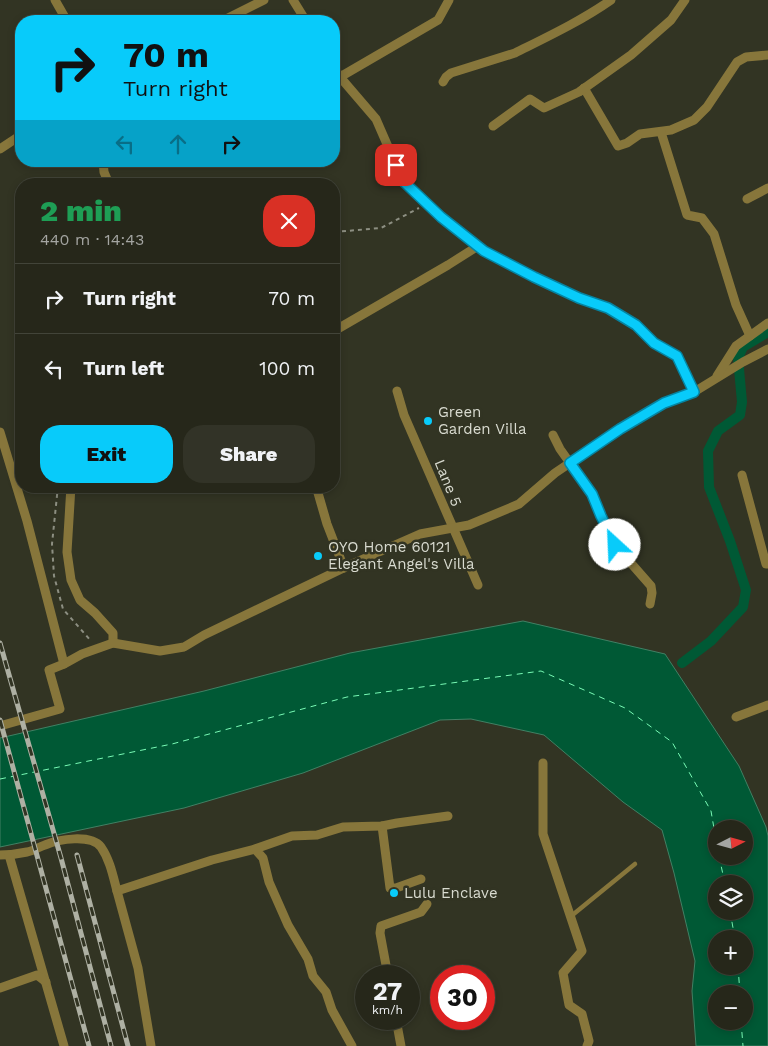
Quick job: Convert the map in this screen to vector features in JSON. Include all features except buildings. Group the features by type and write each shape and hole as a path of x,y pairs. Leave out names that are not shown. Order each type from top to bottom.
{"street":[{"path":"55,0 64,15"},
{"path":"234,15 264,0"},
{"path":"293,0 302,15"},
{"path":"449,0 438,20 340,77 376,119 403,181 441,217 484,251 579,298 608,308 636,325 654,343 677,356 694,392"},
{"path":"443,82 451,73 519,51 569,25 611,0"},
{"path":"493,126 530,99 544,108 584,88 631,55 671,20 685,0"},
{"path":"584,88 618,146 627,143 640,134 671,130 684,125 700,115 737,62 746,57 768,55"},
{"path":"661,132 687,215 702,218 714,234 736,305 750,336"},
{"path":"0,150 15,139"},
{"path":"747,199 768,188"},
{"path":"340,328 478,246"},
{"path":"716,378 736,346 768,324"},
{"path":"0,726 60,709 49,670 82,654 113,642 160,651 184,647 204,635 420,534 469,525 520,504 555,473 620,429 664,403 694,392 768,349"},
{"name":"Lane 5","path":"397,391 404,414 478,585"},
{"path":"0,432 15,481"},
{"path":"553,435 592,494 615,545 650,586 652,593 650,604"},
{"path":"742,475 766,564 768,564"},
{"path":"19,493 64,664"},
{"path":"71,493 67,552 71,580 80,600 113,633 113,642"},
{"path":"318,493 344,568"},
{"path":"736,717 768,705"},
{"path":"543,763 543,834 582,952 563,973 569,1005 582,1014 590,1041 587,1046"},
{"path":"117,891 292,836 317,835 344,827 382,826 448,816"},
{"path":"382,826 390,888 421,880"},
{"path":"64,1046 46,982 5,855 28,852 48,844 84,838 100,845 109,862 138,968 151,1046"},
{"path":"255,849 263,858 269,882 288,925 308,959 313,976 326,992 332,1010 352,1046"},
{"path":"386,965 380,933 381,926 420,912 428,904"},
{"path":"0,988 37,975 46,982"},
{"path":"398,1030 401,1046"}],"lane":[{"path":"570,917 635,864"}],"path":[{"path":"340,231 381,228 426,203"}],"shaded area":[{"path":"523,621 665,654 739,766 766,827 768,836 768,1046 696,1046 692,991 695,961 662,830 623,802 544,735 471,719 440,720 303,773 184,808 0,847 0,738 204,691 350,653"}],"waterway":[{"path":"682,663 711,641 743,607 746,590 730,541 709,487 708,451 718,431 740,415 742,402 738,358 743,347 768,332"}],"ferry route":[{"path":"0,779 172,744 347,697 541,671 625,708 672,742 711,811 713,820"},
{"path":"721,865 723,875"},
{"path":"732,920 733,930"},
{"path":"739,975 739,985"},
{"path":"742,1030 743,1046"}],"railway":[{"path":"0,643 61,858 111,1046"},
{"path":"0,720 89,1046"},
{"path":"77,855 128,1046"}],"place":[{"name":"Green Garden Villa","path":"428,421"},
{"name":"OYO Home 60121 Elegant Angel's Villa","path":"318,556"},
{"name":"Lulu Enclave","path":"394,893"}],"route":[{"path":"396,165 403,181 441,217 484,251 579,298 608,308 636,325 654,343 677,356 694,392 664,403 620,429 570,463 592,494 615,545"}]}
